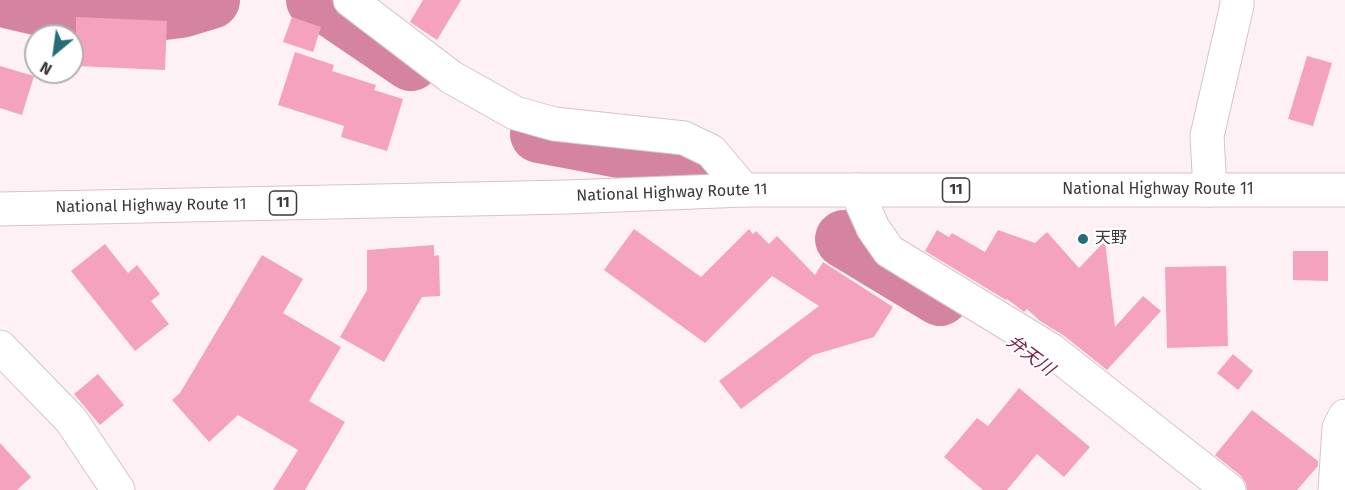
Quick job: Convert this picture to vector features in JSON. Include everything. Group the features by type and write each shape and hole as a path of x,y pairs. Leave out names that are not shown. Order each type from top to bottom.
{"main road":[{"path":"350,0 451,77 515,113 554,124 684,138 711,152 744,190"},
{"path":"1210,190 1208,136 1237,0"},
{"name":"National Highway Route 11","path":"0,209 543,197 744,190 1345,190"},
{"path":"856,190 873,228 889,250 1051,350 1229,490"},
{"path":"0,347 71,420 118,490"},
{"path":"1335,490 1339,428 1345,416"}],"building":[{"path":"423,0 461,0 437,40 410,22"},
{"path":"76,17 167,21 165,70 84,66 84,24 76,24"},
{"path":"292,17 321,27 313,52 283,42"},
{"path":"295,52 334,65 332,71 376,85 374,90 403,99 387,151 341,137 344,126 278,105"},
{"path":"1307,56 1332,63 1313,126 1288,119"},
{"path":"0,66 24,73 24,84 32,84 22,115 0,108"},
{"path":"634,229 701,277 749,229 753,234 756,231 769,244 777,236 815,275 823,262 893,307 874,337 813,355 741,409 719,381 819,306 772,276 705,343 604,270"},
{"path":"937,230 949,237 952,233 985,252 998,230 1035,243 1047,232 1079,268 1105,241 1115,327 1143,296 1161,311 1107,370 1027,309 1024,312 1007,299 925,251"},
{"path":"105,244 128,273 137,265 160,294 151,301 169,324 135,351 71,271"},
{"path":"434,245 434,256 439,255 440,296 422,297 384,362 340,337 367,290 367,250"},
{"path":"1293,251 1328,251 1328,281 1293,280"},
{"path":"262,255 303,279 283,313 341,347 309,401 345,422 305,490 273,490 298,450 238,415 209,442 172,400 180,393"},
{"path":"1226,266 1228,346 1167,348 1165,267"},
{"path":"1233,354 1253,371 1238,390 1217,373"},
{"path":"98,374 124,405 100,425 74,394"},
{"path":"1019,388 1090,447 1064,477 1037,454 1007,490 983,490 944,457 977,418 988,426"},
{"path":"1252,410 1318,461 1318,466 1297,490 1247,490 1246,483 1241,476 1215,455"},
{"path":"0,443 31,477 17,490 0,490"}],"waterway":[{"path":"10,0 62,12 139,14 181,9 211,0"},
{"path":"315,0 330,7 411,62"},
{"path":"539,134 689,162"},
{"name":"弁天川","path":"844,239 940,297"}],"place":[{"name":"天野","path":"1083,239"}]}
